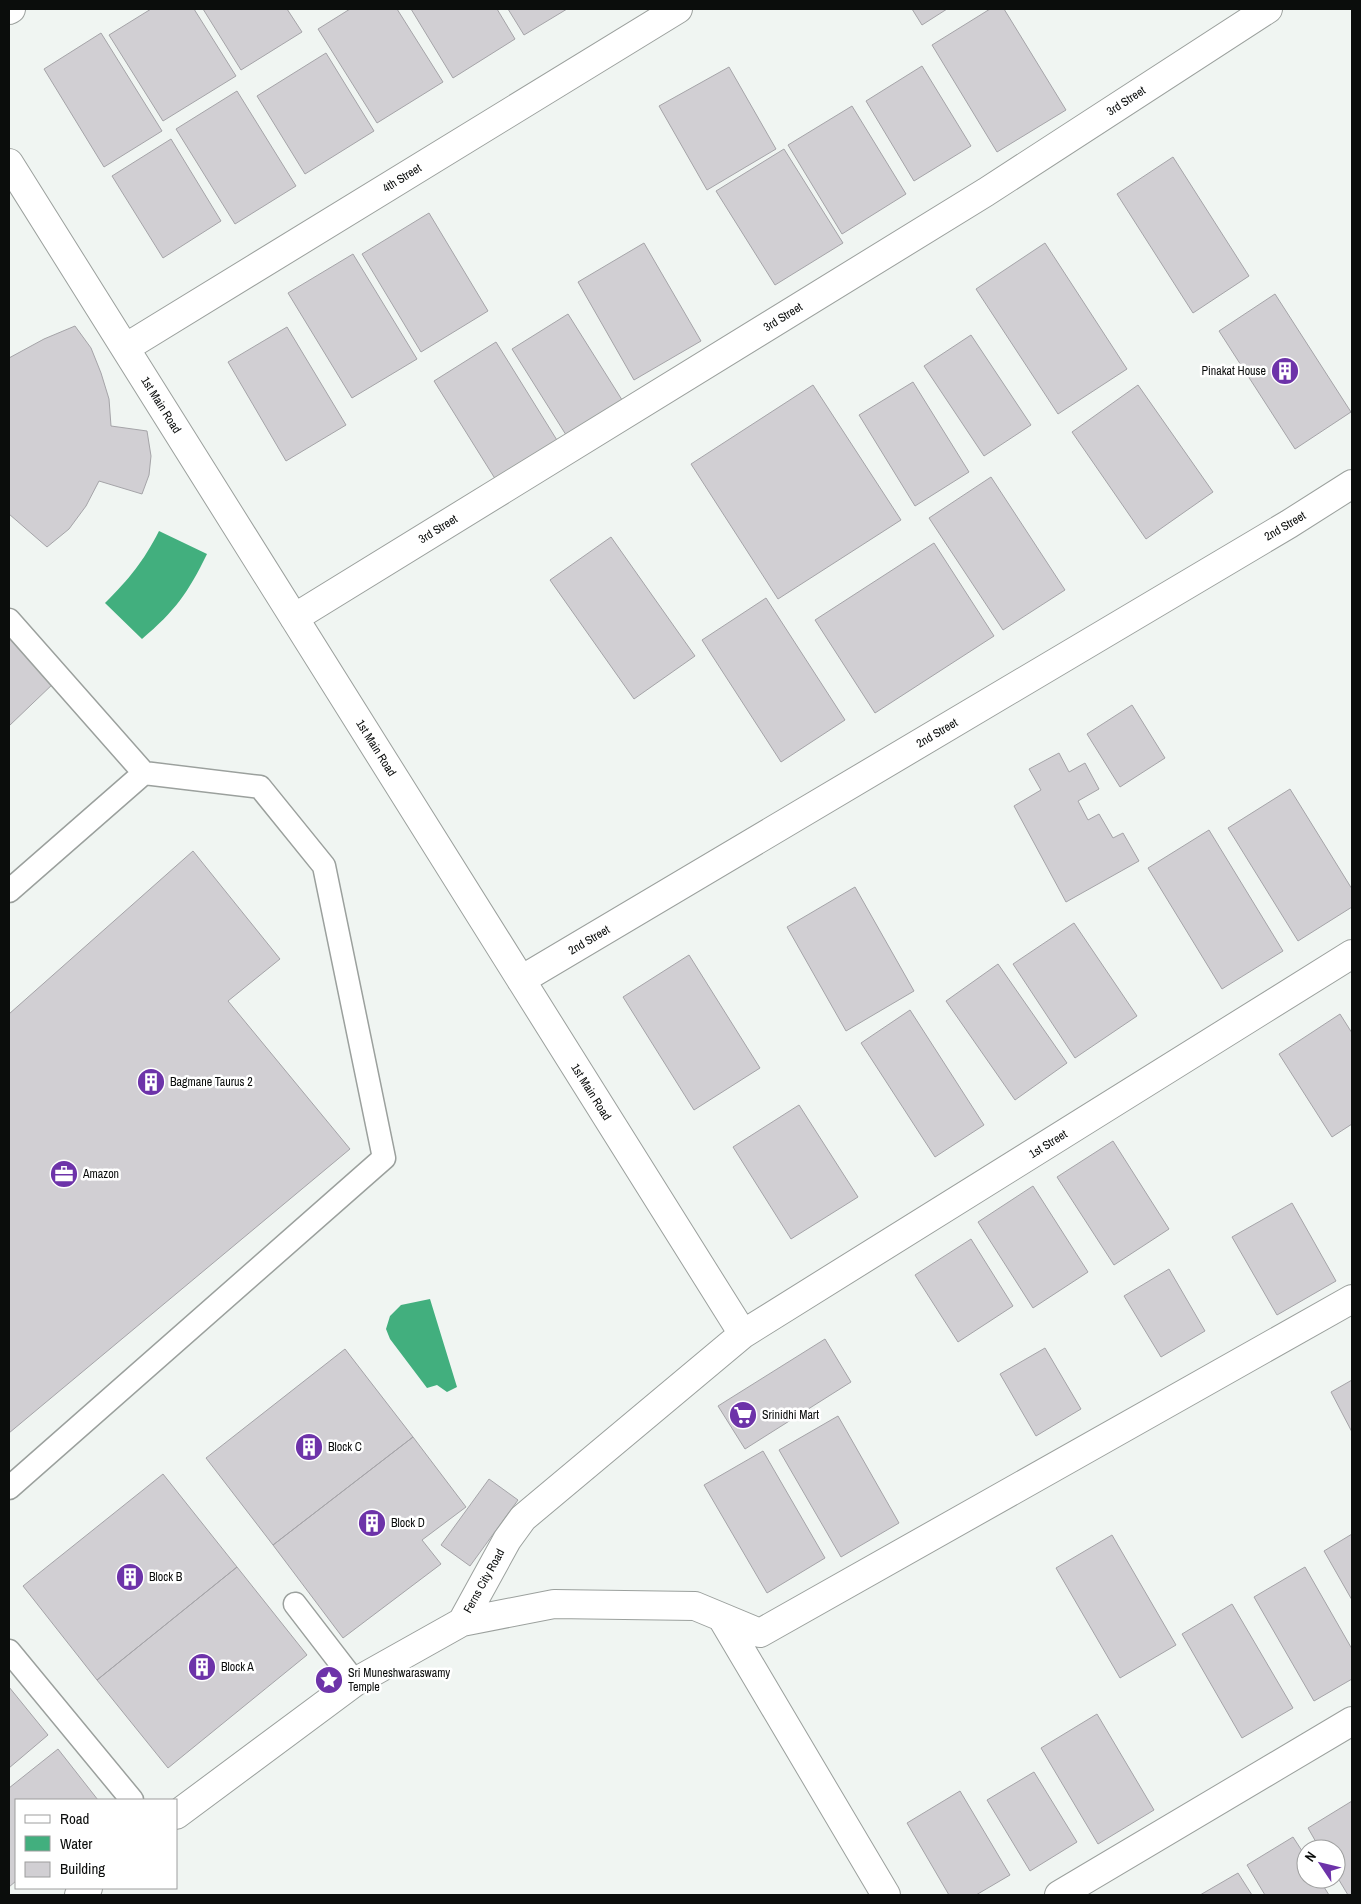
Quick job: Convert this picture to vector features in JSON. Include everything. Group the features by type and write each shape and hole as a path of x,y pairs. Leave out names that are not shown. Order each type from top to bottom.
{"street":[{"name":"4th Street","path":"125,348 678,9"},
{"name":"3rd Street","path":"294,618 977,197 1268,9"},
{"name":"1st Main Road","path":"9,163 743,1334"},
{"name":"2nd Street","path":"521,980 1280,529 1352,484"},
{"name":"1st Street","path":"698,1372 743,1334 1352,954"},
{"path":"462,1622 554,1604 695,1606 760,1633 1352,1299"},
{"name":"Ferns City Road","path":"178,1814 355,1682 462,1622 507,1540 523,1518 698,1372"},
{"path":"722,1618 886,1895"},
{"path":"1059,1895 1352,1721"}],"lane":[{"path":"9,620 144,773 260,787 324,866 384,1158 9,1488"},
{"path":"9,891 144,773"},
{"path":"295,1604 355,1682"},
{"path":"9,1651 131,1799"}],"water":[{"path":"159,531 207,554 180,601 142,639 105,603 135,569"},
{"path":"430,1299 457,1387 447,1392 437,1385 427,1388 390,1339 386,1329 390,1316 401,1305"}],"building":[{"path":"151,9 194,9 236,76 163,121 109,35"},
{"path":"203,9 287,9 302,32 241,70"},
{"path":"350,9 397,9 443,82 377,123 318,29"},
{"path":"411,9 497,9 515,39 453,78"},
{"path":"508,9 567,9 524,35"},
{"path":"912,9 947,9 922,25"},
{"path":"990,9 1004,9 1066,110 997,152 932,45"},
{"path":"101,33 162,131 104,167 44,69"},
{"path":"326,53 374,131 305,174 257,96"},
{"path":"922,66 971,146 914,181 866,101"},
{"path":"729,67 776,149 707,190 659,106"},
{"path":"237,91 296,186 235,224 176,129"},
{"path":"852,106 906,194 842,234 788,145"},
{"path":"171,139 221,221 163,258 112,176"},
{"path":"784,149 843,243 775,285 716,191"},
{"path":"1173,157 1249,276 1193,313 1117,194"},
{"path":"429,213 488,311 421,352 362,254"},
{"path":"644,243 701,341 634,380 578,282"},
{"path":"1045,243 1127,369 1058,414 976,289"},
{"path":"353,254 417,359 352,398 288,293"},
{"name":"Pinakat House","path":"1275,294 1351,412 1295,449 1219,331"},
{"path":"568,314 624,403 568,438 512,349"},
{"path":"75,326 91,348 101,373 109,399 111,426 147,431 151,456 149,475 142,494 99,481 86,506 69,529 47,547 9,514 9,358 44,339"},
{"path":"287,327 346,425 286,461 228,362"},
{"path":"971,335 1031,425 984,456 924,366"},
{"path":"496,342 560,445 499,485 434,381"},
{"path":"913,382 969,472 915,506 859,415"},
{"path":"813,385 901,520 778,599 691,464"},
{"path":"1138,385 1213,492 1146,539 1072,432"},
{"path":"991,477 1065,590 1003,630 929,518"},
{"path":"611,537 695,656 634,699 550,580"},
{"path":"934,543 994,636 875,713 815,620"},
{"path":"766,598 845,720 781,762 702,640"},
{"path":"9,631 56,681 9,726"},
{"path":"1132,705 1165,758 1120,787 1087,734"},
{"path":"1059,753 1069,772 1085,763 1099,789 1078,801 1088,820 1099,814 1113,838 1123,833 1139,861 1066,902 1014,806 1041,790 1029,769"},
{"path":"1290,789 1352,889 1352,907 1298,941 1228,828"},
{"path":"1209,830 1283,951 1222,989 1148,868"},
{"name":"Bagmane Taurus 2","path":"193,851 280,959 228,1001 350,1149 9,1433 9,1014"},
{"path":"855,887 914,991 846,1031 787,927"},
{"path":"1074,923 1137,1016 1075,1058 1013,964"},
{"path":"689,955 760,1068 694,1110 623,997"},
{"path":"998,964 1067,1063 1015,1100 946,1001"},
{"path":"910,1010 984,1125 935,1157 861,1043"},
{"path":"1340,1014 1352,1033 1352,1124 1332,1137 1279,1054"},
{"path":"799,1105 858,1197 791,1239 733,1147"},
{"path":"1113,1141 1169,1229 1114,1265 1057,1177"},
{"path":"1033,1186 1088,1272 1033,1308 978,1222"},
{"path":"1292,1203 1336,1281 1277,1315 1232,1237"},
{"path":"971,1239 1013,1306 958,1342 915,1275"},
{"path":"1169,1269 1205,1331 1161,1357 1124,1296"},
{"path":"825,1339 851,1382 745,1449 718,1406"},
{"path":"1045,1348 1081,1409 1036,1436 1000,1374"},
{"name":"Block C","path":"345,1349 413,1437 273,1545 206,1458"},
{"path":"1352,1380 1352,1432 1331,1392"},
{"path":"838,1416 899,1523 841,1557 779,1450"},
{"name":"Block D","path":"413,1437 466,1507 422,1540 441,1564 343,1638 273,1545"},
{"path":"763,1451 825,1558 767,1593 704,1485"},
{"name":"Block B","path":"163,1474 237,1567 97,1680 23,1586"},
{"path":"489,1479 518,1500 470,1566 441,1545"},
{"path":"1352,1534 1352,1600 1324,1551"},
{"path":"1112,1535 1176,1645 1120,1678 1056,1568"},
{"name":"Block A","path":"237,1567 307,1655 168,1768 97,1680"},
{"path":"1305,1567 1352,1649 1352,1679 1314,1701 1254,1597"},
{"path":"1232,1604 1293,1708 1242,1738 1182,1634"},
{"path":"9,1687 48,1735 9,1768"},
{"path":"1097,1714 1154,1810 1098,1844 1041,1748"},
{"path":"58,1749 97,1799 15,1799 15,1882 9,1887 9,1788"},
{"path":"1034,1772 1077,1842 1030,1871 987,1800"},
{"path":"960,1791 1010,1875 976,1895 949,1895 907,1823"},
{"path":"1352,1801 1352,1895 1348,1895 1344,1889 1346,1889 1346,1839 1314,1839 1308,1828"},
{"path":"1293,1837 1296,1842 1296,1889 1325,1889 1329,1895 1265,1895 1247,1865"},
{"path":"1238,1873 1252,1895 1200,1895"}],"place":[{"name":"Pinakat House","path":"1285,371"},
{"name":"Bagmane Taurus 2","path":"151,1082"},
{"name":"Amazon","path":"64,1174"},
{"name":"Srinidhi Mart","path":"743,1415"},
{"name":"Block C","path":"309,1447"},
{"name":"Block D","path":"372,1523"},
{"name":"Block B","path":"130,1577"},
{"name":"Block A","path":"202,1667"},
{"name":"Sri Muneshwaraswamy Temple","path":"329,1680"}]}
